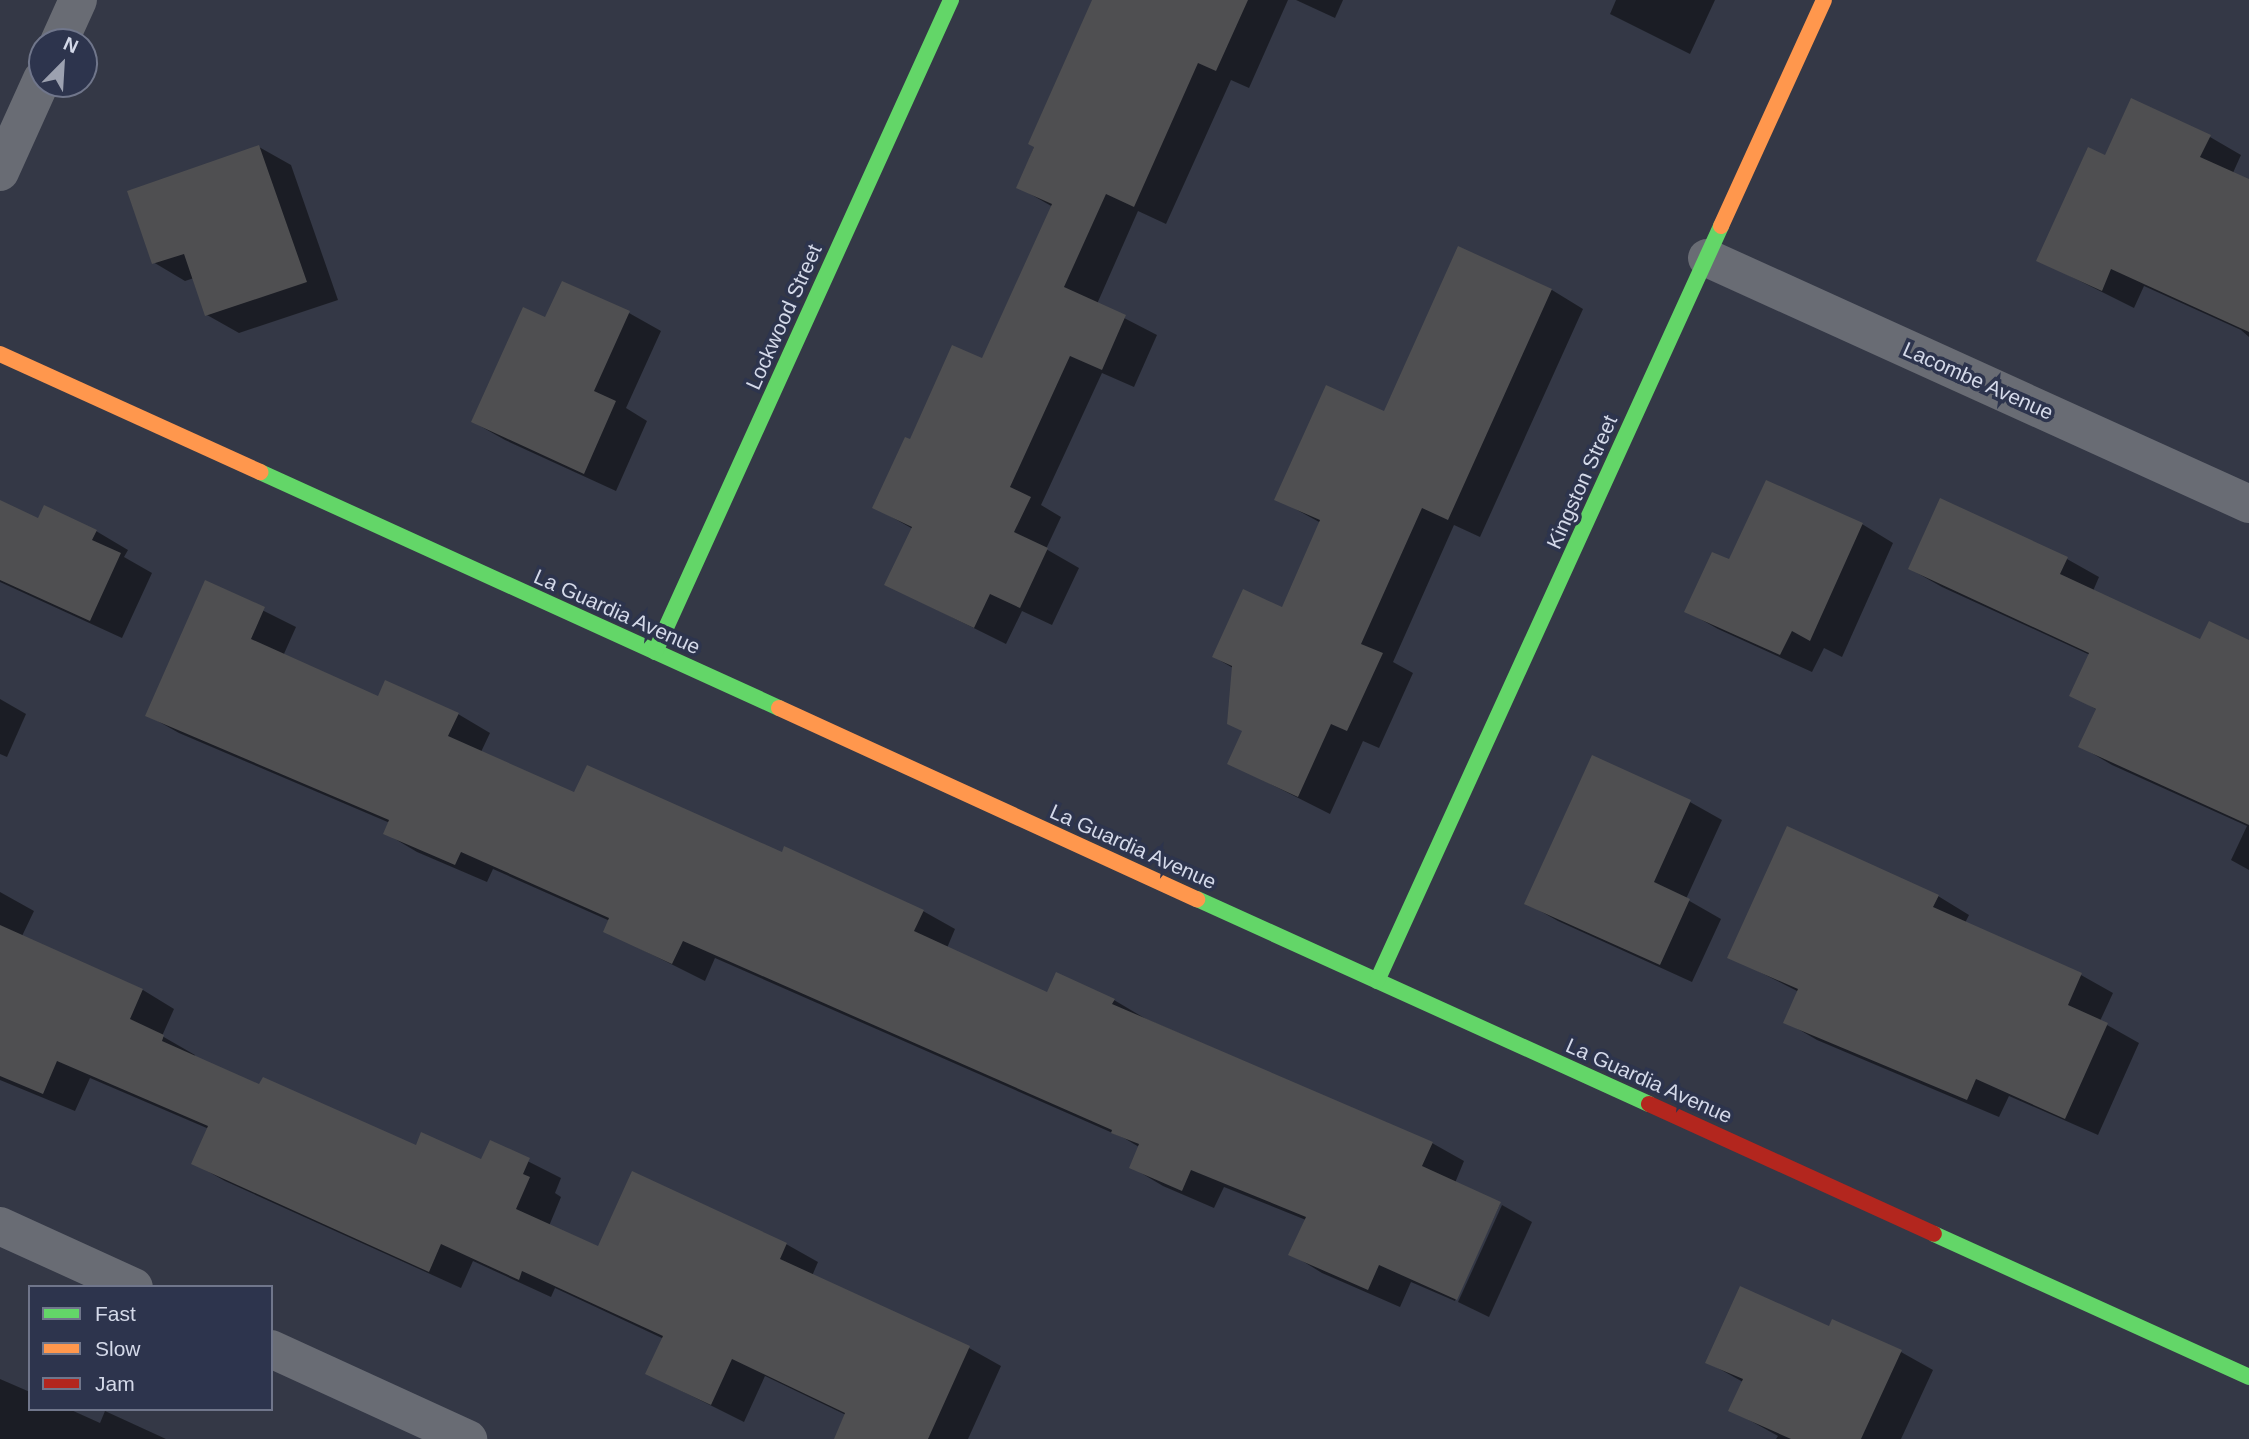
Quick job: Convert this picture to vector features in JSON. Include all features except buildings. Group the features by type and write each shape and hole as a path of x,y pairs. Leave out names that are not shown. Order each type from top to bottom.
{"street":[{"path":"65,28 78,0"},
{"name":"Lockwood Street","path":"655,652 951,0"},
{"name":"Kingston Street","path":"1377,981 1824,0"},
{"path":"0,172 33,98"},
{"name":"Lacombe Avenue","path":"1707,258 2249,504"},
{"name":"La Guardia Avenue","path":"0,354 2249,1377"},
{"path":"0,1226 130,1285"},
{"path":"273,1350 468,1439"}],"traffic: fast":[{"path":"655,652 951,0"},
{"path":"1377,981 1721,226"},
{"path":"260,472 779,708"},
{"path":"1197,899 1649,1104"},
{"path":"1934,1234 2249,1377"}],"traffic: slow":[{"path":"1721,226 1824,0"},
{"path":"0,354 260,472"},
{"path":"779,708 1197,899"}],"traffic: jam":[{"path":"1649,1104 1934,1234"}]}
